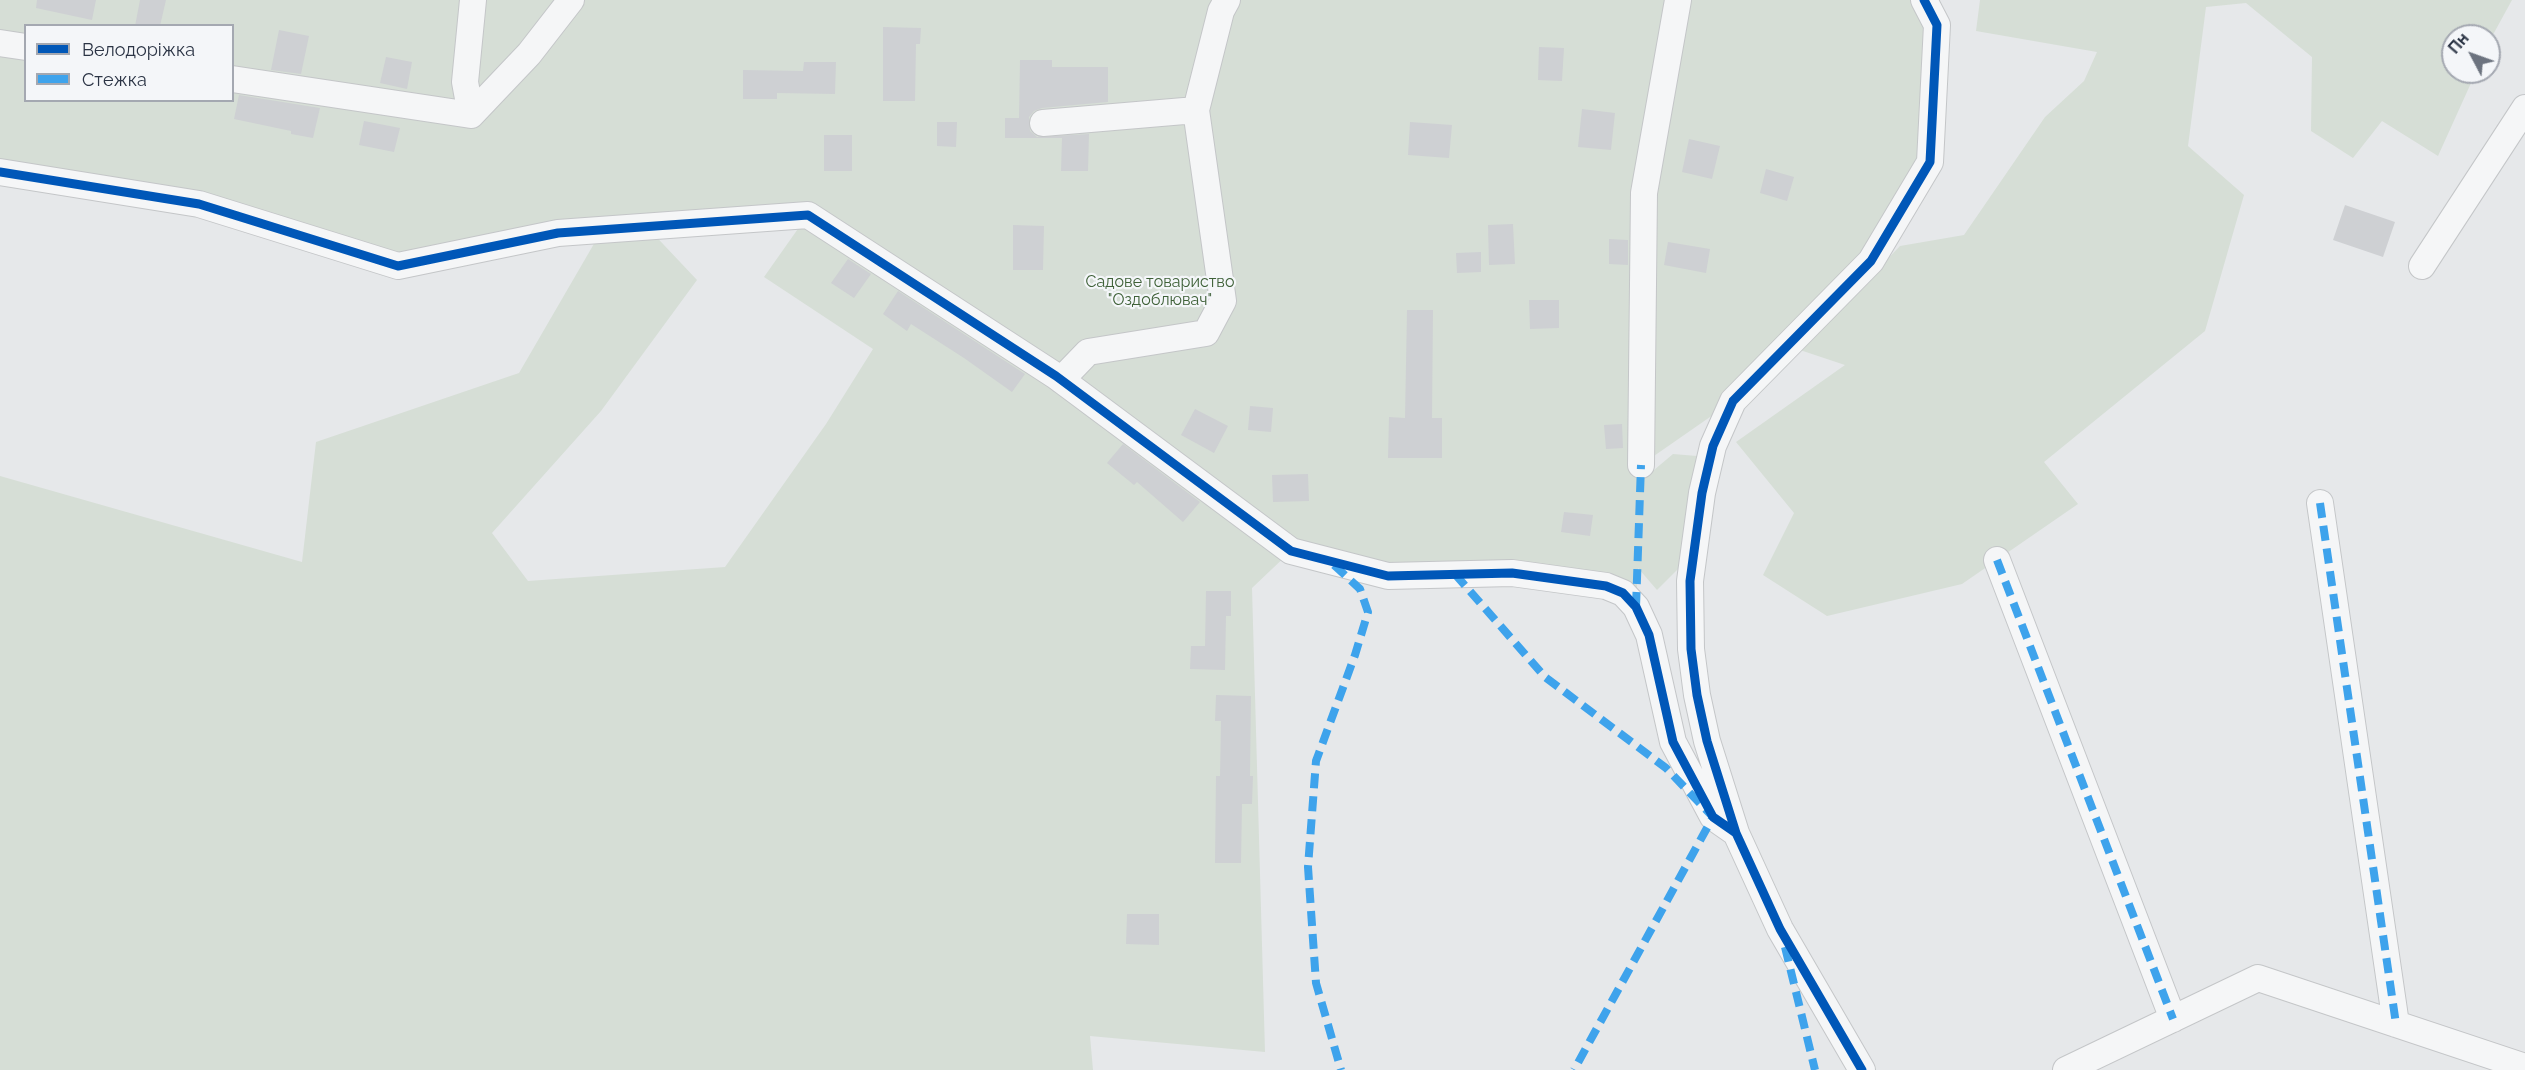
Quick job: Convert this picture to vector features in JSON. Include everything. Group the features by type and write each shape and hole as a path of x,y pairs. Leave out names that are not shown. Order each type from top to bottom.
{"street":[{"path":"471,115 465,82 473,0"},
{"path":"471,115 529,54 571,0"},
{"path":"1061,380 1088,352 1206,333 1223,301 1196,111 1221,11 1227,0"},
{"path":"1641,465 1644,193 1678,0"},
{"path":"1862,1070 1780,929 1736,833 1707,741 1697,695 1691,649 1690,581 1702,493 1713,446 1733,401 1870,261 1930,162 1937,25 1924,0"},
{"path":"0,43 24,47"},
{"path":"234,79 471,115"},
{"path":"2422,266 2525,108"},
{"path":"1043,123 1196,111"},
{"path":"0,172 199,204 398,266 558,233 808,215 1061,380 1291,551 1388,576 1512,573 1606,586 1623,593 1636,607 1649,635 1673,742 1713,817 1736,833"},
{"path":"2320,503 2396,1024"},
{"path":"1997,560 2173,1019"},
{"path":"2066,1070 2258,978 2525,1066"}],"green space":[{"name":"Садове товариство \"Оздоблювач\"","path":"0,0 1924,0 1930,162 1871,261 1733,401 1641,465 1641,481 1673,454 1697,456 1683,564 1657,590 1638,568 1636,607 1623,593 1388,576 1291,551 1252,588 1265,1052 1090,1036 1093,1070 0,1070 0,476 302,562 316,442 519,373 602,230 398,266 199,204 0,172","holes":["807,216 764,277 873,349 826,424 725,567 528,581 492,533 601,411 697,280 647,227"]},
{"path":"1980,0 2512,0 2499,24 2441,24 2441,84 2471,84 2438,156 2382,121 2353,158 2311,131 2312,57 2246,3 2206,7 2188,146 2244,195 2205,331 2044,462 2078,504 1962,584 1827,616 1763,575 1794,513 1736,442 1845,365 1800,350 1900,246 1964,235 2045,117 2084,81 2097,52 1976,31"}],"building":[{"path":"37,0 96,0 92,20 36,8"},
{"path":"140,0 166,0 160,24 135,24"},
{"path":"883,27 921,28 920,44 916,44 915,101 883,101"},
{"path":"279,30 309,36 301,74 271,70"},
{"path":"1539,47 1564,48 1562,81 1538,80"},
{"path":"386,57 412,62 407,89 380,83"},
{"path":"1020,60 1052,60 1052,67 1108,67 1108,102 1042,108 1034,111 1029,117 1030,131 1037,137 1089,134 1088,171 1061,171 1062,138 1005,138 1005,118 1019,118"},
{"path":"804,62 836,62 835,94 777,93 777,99 743,99 743,70 803,71"},
{"path":"239,95 320,108 313,138 234,119"},
{"path":"1582,109 1615,113 1611,150 1578,147"},
{"path":"364,121 400,128 394,152 359,145"},
{"path":"937,122 957,122 956,147 937,146"},
{"path":"1410,122 1452,125 1449,158 1408,155"},
{"path":"824,135 852,135 852,171 824,171"},
{"path":"1689,139 1720,146 1712,179 1682,172"},
{"path":"1766,169 1794,177 1787,201 1760,193"},
{"path":"2345,205 2395,222 2383,257 2333,240"},
{"path":"1513,224 1515,264 1489,265 1488,225"},
{"path":"1013,225 1044,226 1043,270 1013,270"},
{"path":"1609,239 1628,240 1628,265 1609,264"},
{"path":"1668,242 1710,249 1706,273 1664,265"},
{"path":"1481,252 1481,272 1457,273 1456,253"},
{"path":"848,259 871,274 854,298 831,283"},
{"path":"898,291 1025,374 1012,392 911,324 907,331 883,314"},
{"path":"1529,300 1559,300 1559,328 1530,329"},
{"path":"1407,310 1433,310 1432,418 1442,418 1442,458 1388,458 1389,417 1405,418"},
{"path":"1250,406 1273,408 1271,432 1248,430"},
{"path":"1195,409 1228,426 1214,453 1181,435"},
{"path":"1622,424 1623,448 1606,449 1604,425"},
{"path":"1123,444 1200,502 1183,522 1137,482 1134,485 1107,463"},
{"path":"1308,474 1309,501 1273,502 1272,475"},
{"path":"1564,512 1593,515 1590,536 1561,532"},
{"path":"1206,591 1231,591 1231,616 1226,616 1225,670 1190,669 1191,646 1205,646"},
{"path":"1216,695 1251,696 1252,804 1242,804 1241,863 1215,863 1216,776 1220,776 1221,721 1215,721"},
{"path":"1127,914 1159,914 1159,945 1126,944"}],"marked path":[{"path":"1636,607 1641,465"},
{"path":"2320,503 2396,1024"},
{"path":"1997,560 2173,1019"},
{"path":"1334,565 1360,589 1368,612 1355,655 1316,761 1308,867 1316,983 1341,1070"},
{"path":"1455,574 1545,677 1666,768 1713,817 1574,1070"},
{"path":"1785,947 1815,1070"}],"cycle path":[{"path":"1736,833 1707,741 1697,695 1691,649 1690,581 1702,493 1713,446 1733,401 1871,261 1930,162 1937,25 1924,0"},
{"path":"0,172 199,204 398,266 558,233 808,215 1056,376 1291,551 1388,576 1512,573 1606,586 1623,593 1636,607 1649,635 1673,742 1713,817 1736,833 1780,929 1862,1070"}]}
